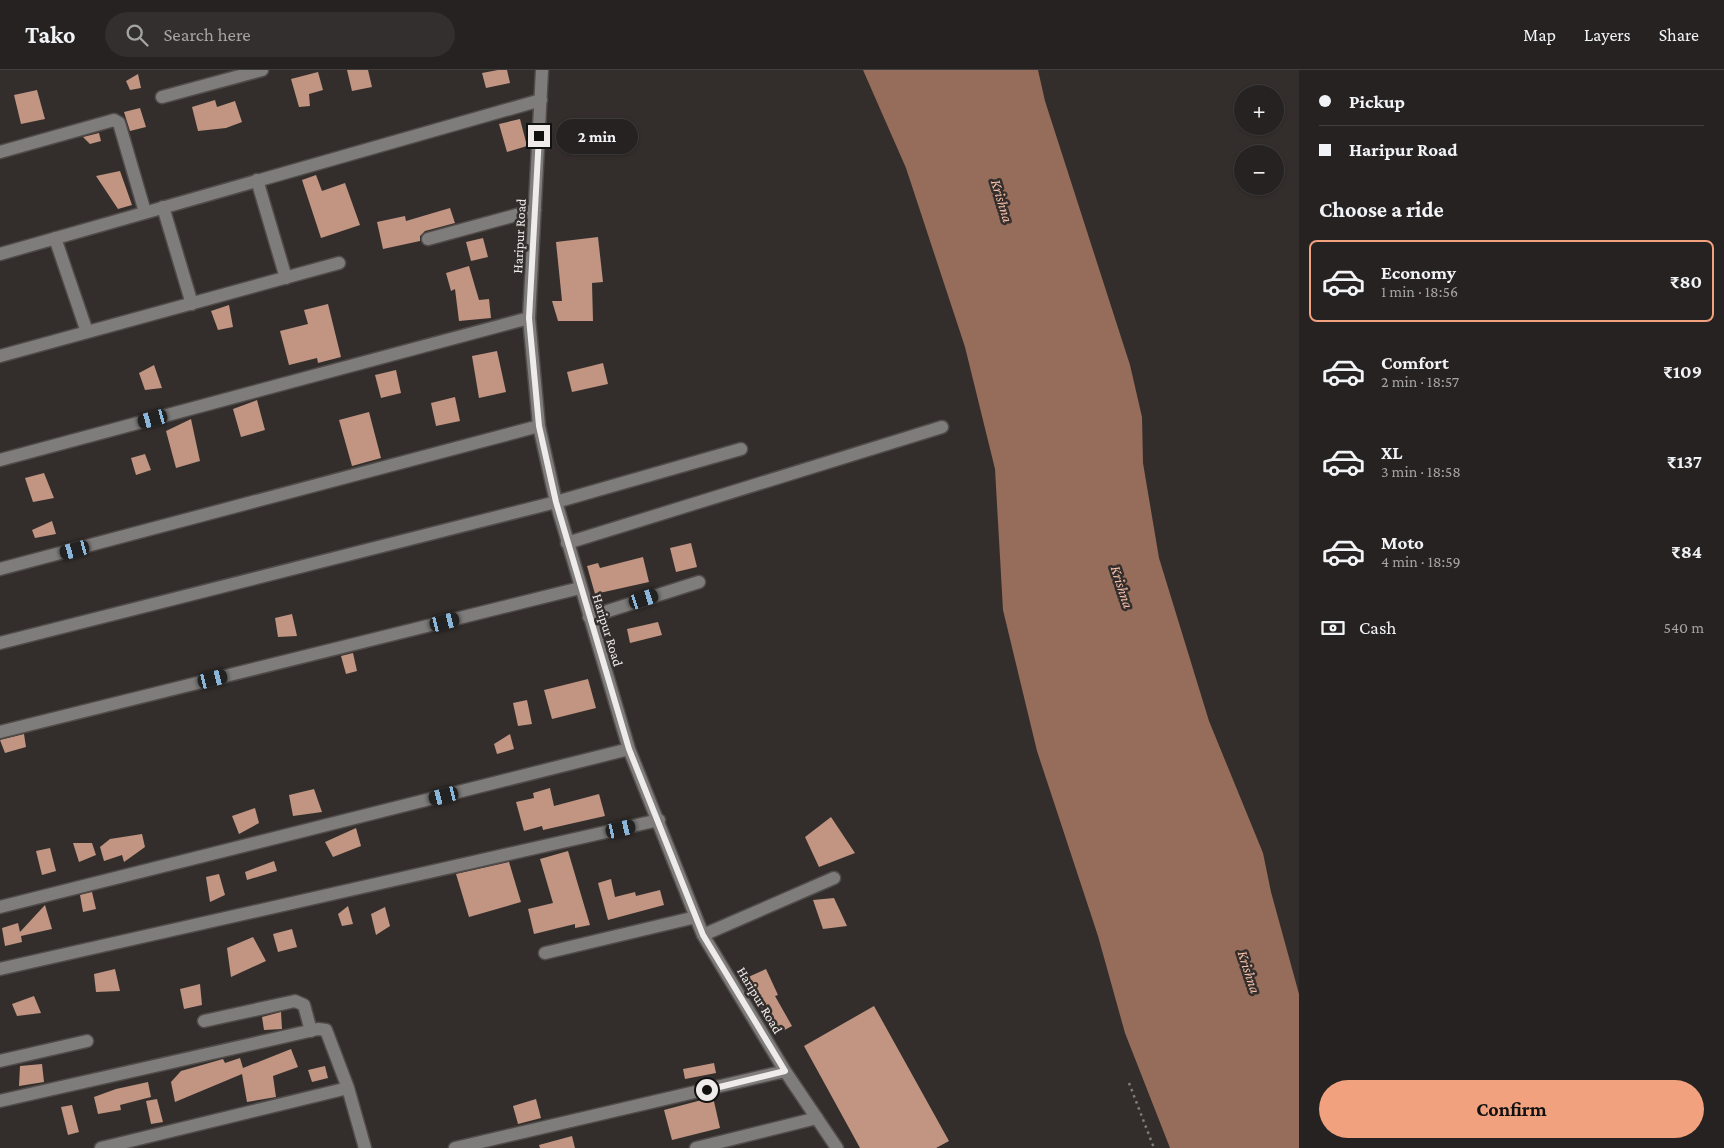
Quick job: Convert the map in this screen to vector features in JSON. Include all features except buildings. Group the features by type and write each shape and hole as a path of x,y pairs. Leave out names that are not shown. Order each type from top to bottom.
{"street":[{"path":"162,97 262,70"},
{"name":"Haripur Road","path":"542,70 529,318 539,426 567,543 629,749 659,820 703,935 785,1071 837,1148"},
{"path":"0,254 541,100"},
{"path":"0,152 114,120 119,123 146,212"},
{"path":"258,180 286,278"},
{"path":"163,207 192,304"},
{"path":"428,240 535,210"},
{"path":"55,238 87,332"},
{"path":"0,356 339,263"},
{"path":"1,456 529,318"},
{"path":"0,570 539,426"},
{"path":"567,543 942,427"},
{"path":"0,643 556,502 741,448"},
{"path":"589,617 699,582"},
{"path":"0,732 580,588"},
{"path":"0,907 629,749"},
{"path":"0,970 659,820"},
{"path":"703,935 834,878"},
{"path":"545,953 696,917"},
{"path":"204,1021 295,1001 304,1006 310,1031"},
{"path":"0,1101 310,1031 326,1030 348,1088 365,1148"},
{"path":"0,1061 87,1041"},
{"path":"455,1148 785,1071"},
{"path":"101,1148 348,1088"},
{"path":"696,1148 817,1118"}],"path":[{"path":"1129,1083 1154,1148"}],"water":[{"name":"Krishna","path":"863,70 1038,70 1045,101 1130,365 1142,417 1143,463 1159,558 1209,721 1263,853 1271,892 1299,994 1299,1148 1170,1148 1125,1033 1098,936 1037,751 1003,610 995,469 965,347 906,168"}],"route":[{"path":"539,136 529,318 539,426 556,502 629,749 659,820 703,935 785,1071 707,1090"}]}
